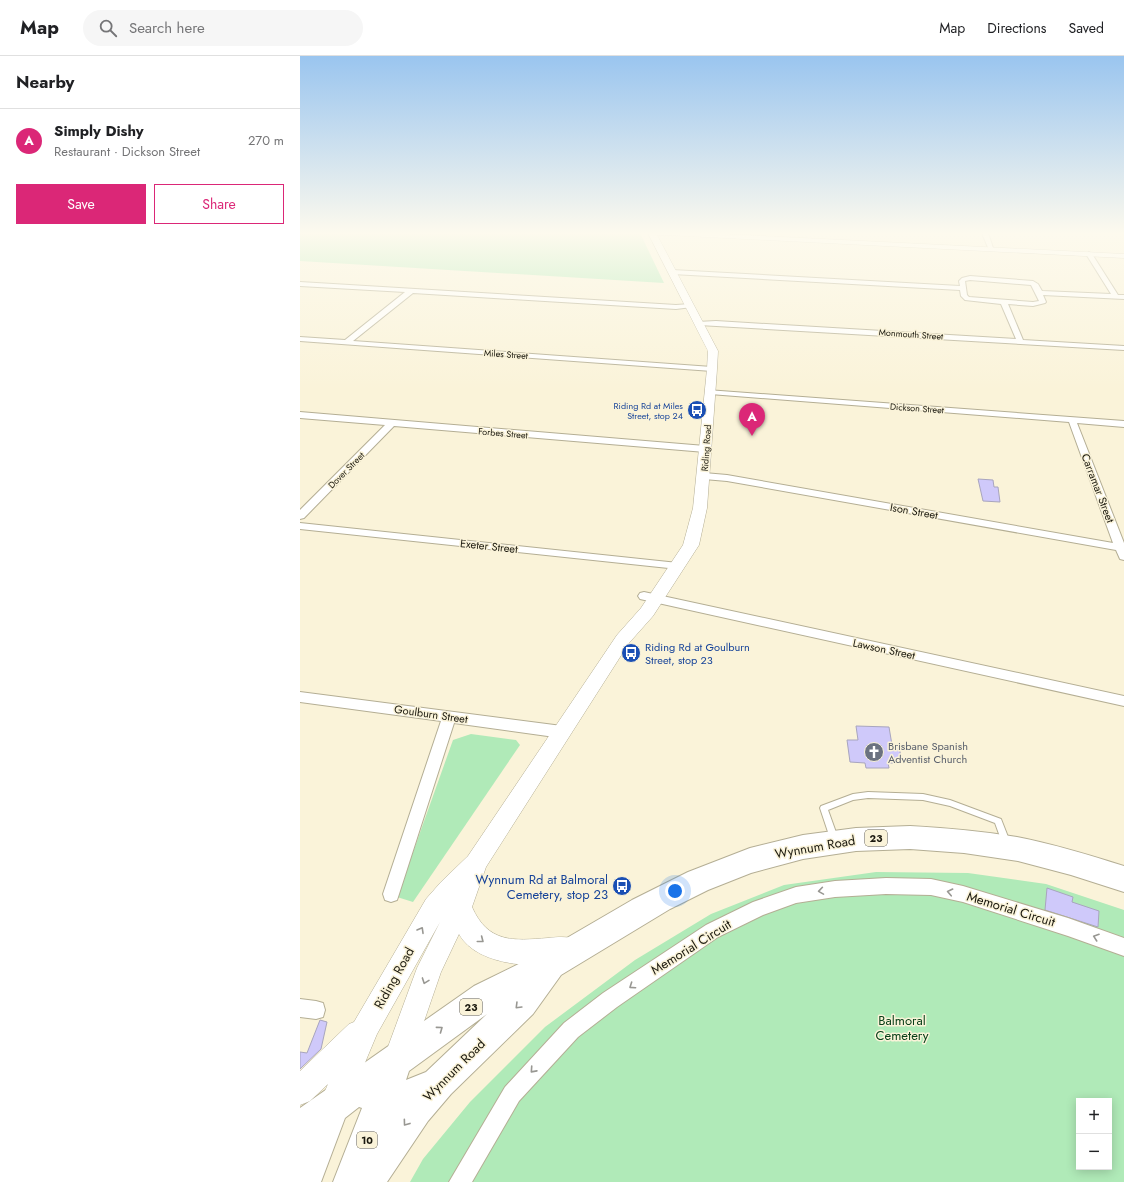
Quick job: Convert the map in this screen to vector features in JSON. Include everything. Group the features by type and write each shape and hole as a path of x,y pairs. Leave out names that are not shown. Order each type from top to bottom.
{"main road":[{"name":"Riding Road","path":"355,1089 367,1025 435,908 449,890 476,863 623,639 634,628 650,598 672,565 691,545 698,521 704,476 713,351 679,286"},
{"name":"Wynnum Road","path":"397,1060 484,997 563,957 628,917 697,881 771,854 835,842 882,837 954,839 1008,847 1074,863 1124,879"},
{"name":"Riding Road","path":"397,1060 430,968 460,908 476,863"},
{"path":"460,908 469,928 479,940 492,947 563,957"},
{"name":"Wynnum Road","path":"365,1182 411,1116 439,1082 522,1003 563,957"},
{"path":"300,1091 367,1025"},
{"name":"10","path":"303,1182 355,1089 397,1060"},
{"path":"300,1129 355,1089 412,1096 439,1082"},
{"name":"10","path":"352,1182 355,1089"}],"street":[{"path":"325,286 676,307 690,306"},
{"path":"918,286 962,288 964,296 968,299 1042,303 1043,301 1036,286"},
{"path":"1109,286 1116,297"},
{"path":"346,343 411,291"},
{"path":"1040,293 1124,297"},
{"path":"1004,302 1020,341"},
{"name":"Monmouth Street","path":"698,323 724,323 1124,348"},
{"name":"Miles Street","path":"300,339 712,369"},
{"name":"Dickson Street","path":"710,392 1124,424"},
{"name":"Forbes Street","path":"300,416 705,449"},
{"name":"Carramar Street","path":"1072,420 1123,550"},
{"name":"Dover Street","path":"300,516 392,423"},
{"name":"Ison Street","path":"704,476 727,478 1123,550"},
{"name":"Exeter Street","path":"300,526 672,565"},
{"name":"Lawson Street","path":"650,598 1124,701"},
{"name":"Goulburn Street","path":"300,697 562,732"},
{"path":"391,894 450,717"},
{"name":"Memorial Circuit","path":"460,1182 512,1094 571,1030 610,1000 712,931 759,908 796,895 835,889 886,886 931,887 963,894 1068,927 1124,947"}],"lane":[{"path":"835,842 824,808 853,797 875,794 928,797 998,821 1008,847"}],"green space":[{"path":"471,734 516,740 520,745 413,902 397,897 453,740"},
{"name":"Balmoral Cemetery","path":"876,872 968,873 1046,884 1124,910 1124,1182 410,1182 423,1159 470,1102 545,1027 635,960 711,914 784,885"}],"building":[{"path":"978,479 993,480 994,487 998,487 1000,502 983,501"},
{"name":"Brisbane Spanish Adventist Church","path":"856,726 889,727 892,745 899,745 901,759 895,759 895,763 888,763 889,768 866,768 865,763 850,762 847,740 858,740"},
{"path":"1047,888 1073,897 1072,902 1099,911 1098,927 1045,910"},
{"path":"320,1020 327,1022 321,1049 300,1069 300,1052 307,1053"}],"place":[{"name":"Riding Rd at Miles Street, stop 24","path":"697,410"},
{"name":"Simply Dishy","path":"752,436"},
{"name":"Riding Rd at Goulburn Street, stop 23","path":"631,653"},
{"name":"Brisbane Spanish Adventist Church","path":"874,752"},
{"name":"Wynnum Rd at Balmoral Cemetery, stop 23","path":"622,886"}]}
